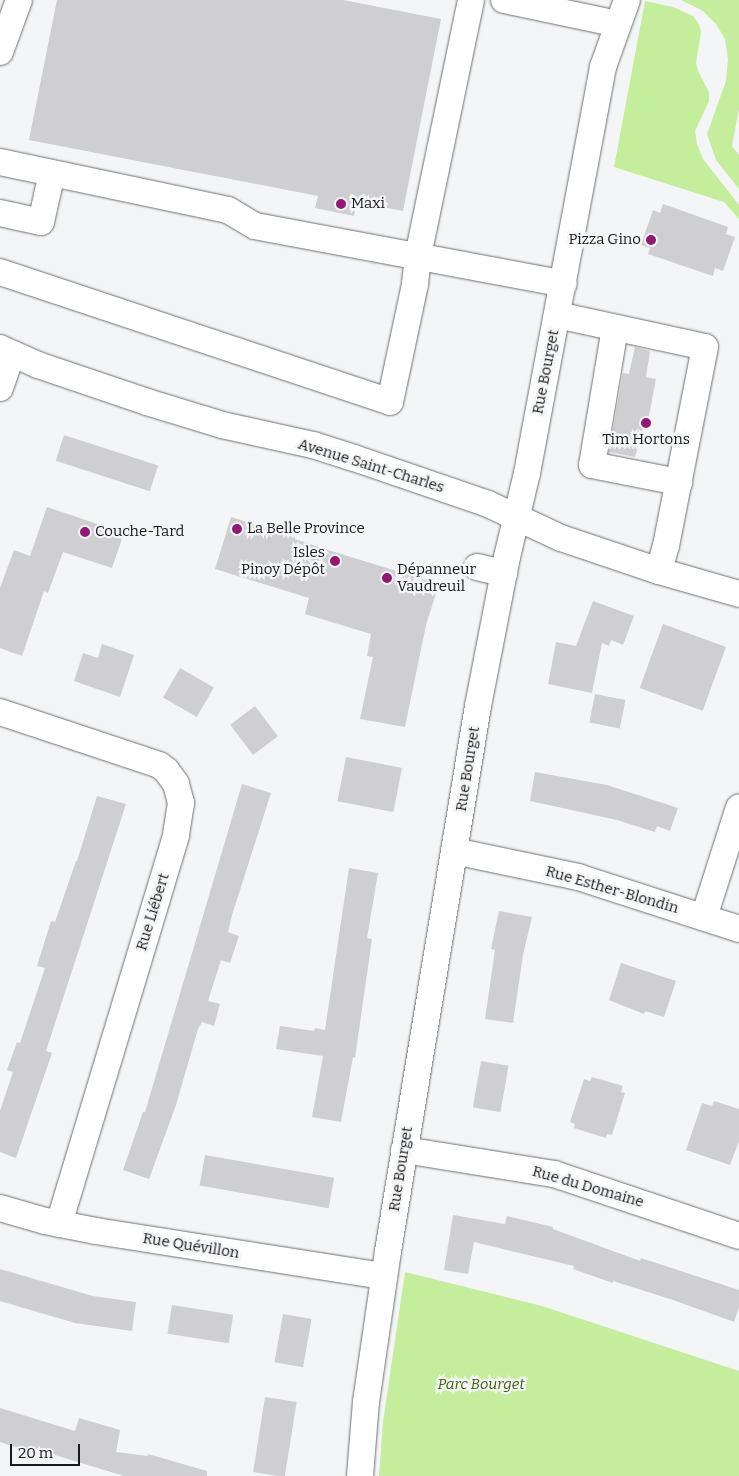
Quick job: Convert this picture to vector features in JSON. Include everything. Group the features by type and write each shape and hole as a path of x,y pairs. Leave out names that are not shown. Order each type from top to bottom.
{"street":[{"path":"0,52 19,0"},
{"path":"0,272 390,402 471,0"},
{"path":"504,0 612,11"},
{"name":"Rue Bourget","path":"360,1476 363,1426 384,1276 454,851 504,574 527,473 564,284 612,11"},
{"path":"0,162 228,210 255,226 564,284"},
{"path":"0,213 41,222 52,173"},
{"path":"557,315 705,347 660,571"},
{"path":"615,328 592,466 679,482"},
{"path":"0,388 6,351"},
{"name":"Avenue Saint-Charles","path":"6,351 38,365 147,402 222,425 313,445 354,458 488,504 561,538 660,571 739,594"},
{"path":"476,567 504,574"},
{"name":"Rue Liébert","path":"0,712 159,765 166,770 176,784 181,803 176,836 58,1224"},
{"path":"704,918 739,807"},
{"name":"Rue Esther-Blondin","path":"454,851 578,877 739,929"},
{"name":"Rue du Domaine","path":"404,1150 554,1174 739,1236"},
{"name":"Rue Quévillon","path":"0,1208 58,1224 384,1276"}],"green space":[{"path":"681,0 739,0 739,109 732,146 739,155 739,189 716,160 707,134 726,81 728,59 725,39 716,24 703,11"},
{"path":"645,1 673,7 693,16 699,24 701,32 696,63 709,92 709,101 695,131 697,144 703,159 739,205 739,219 724,202 614,167"},
{"name":"Parc Bourget","path":"405,1272 542,1306 739,1371 739,1476 379,1476 383,1422"}],"building":[{"path":"57,0 343,0 441,19 403,211 357,202 354,216 315,208 318,196 29,140"},
{"path":"663,204 728,227 726,234 735,237 723,271 715,268 713,276 648,254 650,248 641,245 653,210 660,213"},
{"path":"635,347 650,351 646,377 656,379 647,426 643,429 635,457 609,452 623,373 629,374"},
{"path":"64,435 158,466 150,491 56,461"},
{"path":"47,507 124,533 112,568 63,552 48,593 44,591 22,656 0,648 0,588 14,550 30,556"},
{"path":"231,517 295,537 295,539 328,550 439,584 426,625 405,727 360,719 373,657 367,656 371,634 305,614 309,598 215,569"},
{"path":"593,601 634,616 623,645 611,640 609,646 602,643 592,693 548,684 556,642 576,646"},
{"path":"663,624 726,647 703,711 640,688"},
{"path":"102,644 134,655 120,697 74,681 83,653 98,658"},
{"path":"180,668 214,688 197,717 163,697"},
{"path":"595,694 625,700 620,728 589,722"},
{"path":"255,706 278,736 253,755 230,725"},
{"path":"346,757 402,768 393,812 337,801"},
{"path":"535,772 607,785 678,808 670,831 657,826 655,832 617,820 530,801"},
{"path":"242,784 271,793 228,932 239,936 230,963 221,960 208,1001 220,1004 214,1026 202,1022 198,1029 176,1105 149,1179 123,1170 143,1112 145,1112"},
{"path":"97,796 126,804 46,1051 52,1053 16,1158 0,1152 0,1111 13,1072 7,1070 17,1042 20,1043 45,968 37,966 51,921 55,922 77,861"},
{"path":"349,868 378,873 367,938 372,939 355,1058 353,1057 341,1122 312,1117 323,1056 276,1049 280,1026 314,1031 315,1028 325,1030"},
{"path":"499,911 532,917 523,955 513,1023 485,1019 495,950 491,949"},
{"path":"621,963 676,981 664,1017 645,1011 644,1014 609,1000"},
{"path":"481,1061 509,1066 500,1112 473,1107"},
{"path":"592,1077 623,1086 621,1092 625,1093 612,1135 607,1134 606,1138 574,1128 575,1124 570,1122 584,1079 590,1081"},
{"path":"714,1101 739,1109 739,1141 730,1165 686,1150 702,1103 712,1106"},
{"path":"205,1155 334,1178 329,1208 200,1186"},
{"path":"453,1215 505,1224 507,1216 553,1227 553,1229 640,1261 641,1258 739,1290 739,1307 734,1322 673,1300 613,1281 613,1283 573,1269 574,1266 474,1242 468,1274 444,1270"},
{"path":"0,1269 93,1296 136,1302 132,1331 75,1323 0,1301"},
{"path":"172,1305 233,1315 229,1343 167,1334"},
{"path":"283,1314 312,1319 303,1367 274,1362"},
{"path":"265,1397 297,1402 285,1476 253,1472"},
{"path":"0,1408 75,1431 79,1418 120,1430 116,1452 148,1456 148,1454 207,1471 207,1476 124,1476 35,1449 34,1453 0,1442"}],"place":[{"name":"Maxi","path":"341,204"},
{"name":"Pizza Gino","path":"651,240"},
{"name":"Tim Hortons","path":"646,423"},
{"name":"La Belle Province","path":"237,529"},
{"name":"Couche-Tard","path":"85,532"},
{"name":"Isles Pinoy Dépôt","path":"335,561"},
{"name":"Dépanneur Vaudreuil","path":"387,578"}]}
